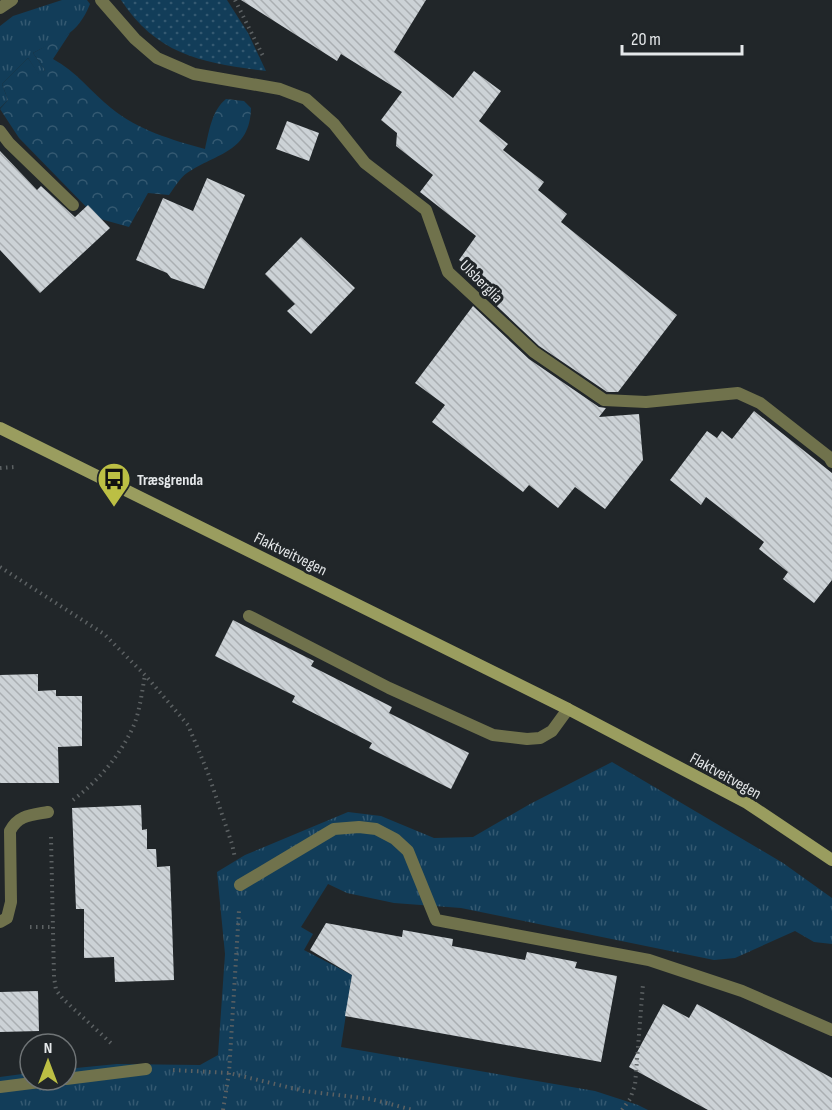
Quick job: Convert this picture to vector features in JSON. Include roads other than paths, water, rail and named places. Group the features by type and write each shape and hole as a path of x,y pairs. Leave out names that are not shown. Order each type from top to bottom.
{"main road":[{"name":"Flaktveitvegen","path":"0,428 568,708 747,803 832,860"}],"street":[{"path":"0,8 12,0"},
{"name":"Ulsberglia","path":"101,0 135,39 157,58 194,74 280,89 306,99 334,124 365,163 426,210 448,272 534,352 604,400 646,402 738,393 760,403 829,457 832,462"},
{"path":"0,130 9,143 73,205"},
{"path":"249,616 389,688 494,735 527,739 540,738 552,730 568,708"},
{"path":"0,922 7,918 11,902 10,831 14,823 22,817 48,812"},
{"path":"240,885 334,829 359,827 376,829 395,839 408,851 436,920 649,960 742,991 832,1030"},
{"path":"78,1078 146,1069"},
{"path":"0,1087 18,1085"}],"place":[{"name":"Træsgrenda","path":"114,508"}]}
